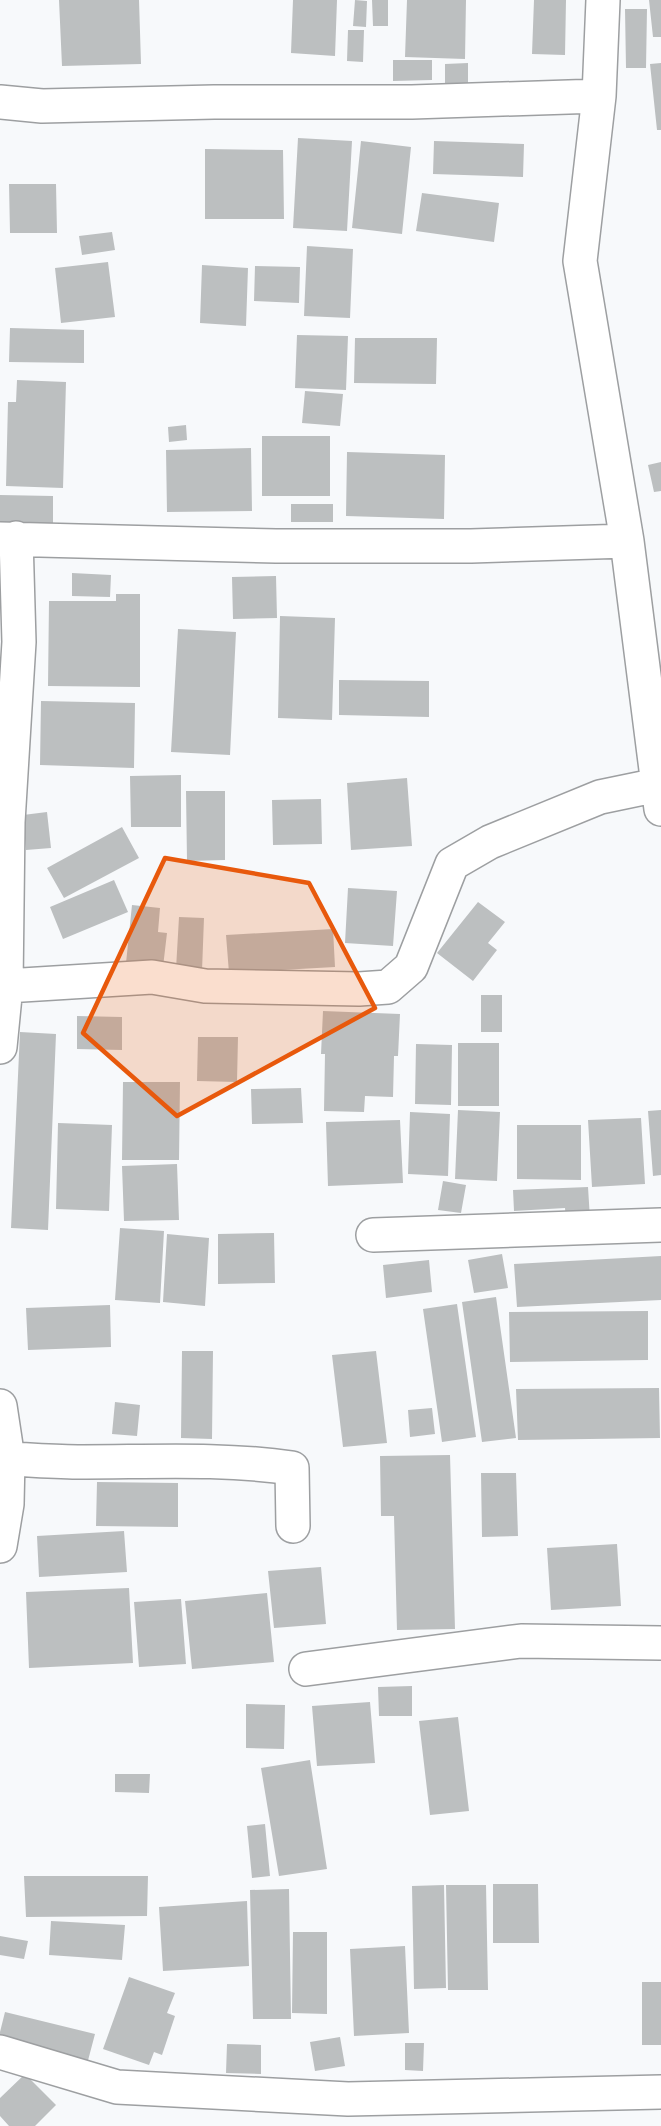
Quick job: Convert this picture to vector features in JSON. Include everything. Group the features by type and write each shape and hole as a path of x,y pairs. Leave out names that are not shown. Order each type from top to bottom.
{"street":[{"path":"6,986 152,977 206,987 359,989 388,987 411,967 452,864 490,842 600,797 660,797 627,541 580,261 599,96 603,0"},
{"path":"0,102 42,106 214,102 412,102 599,96"},
{"path":"0,1047 6,986 8,822 19,642 8,538 276,546 471,546 627,541"},
{"path":"373,1235 661,1225"},
{"path":"0,1407 8,1459 7,1504 0,1546"},
{"path":"8,1459 80,1462 185,1460 259,1463 292,1468 293,1526"},
{"path":"306,1669 521,1641 661,1643"},
{"path":"0,2052 117,2087 348,2099 661,2092"}],"highlighted area":[{"path":"165,858 309,883 375,1008 177,1116 83,1033"}],"building":[{"path":"59,0 139,0 141,64 62,66"},
{"path":"293,0 337,0 335,56 291,53"},
{"path":"355,0 367,1 366,27 353,26"},
{"path":"372,0 388,0 388,26 373,26"},
{"path":"407,0 466,0 465,59 405,57"},
{"path":"534,0 566,0 565,55 532,54"},
{"path":"649,0 661,0 661,37 653,37"},
{"path":"625,9 647,9 646,68 626,68"},
{"path":"348,30 364,30 363,62 347,61"},
{"path":"393,60 432,60 432,80 393,81"},
{"path":"468,63 468,87 445,87 445,64"},
{"path":"661,63 661,130 657,130 650,64"},
{"path":"298,138 352,141 347,231 293,228"},
{"path":"361,141 411,147 402,234 352,228"},
{"path":"434,141 524,144 523,177 433,174"},
{"path":"205,149 283,150 284,219 205,219"},
{"path":"9,184 56,184 57,233 10,233"},
{"path":"422,193 499,203 494,242 416,231"},
{"path":"112,232 115,250 82,255 79,236"},
{"path":"307,246 353,249 350,318 304,316"},
{"path":"108,262 115,317 61,323 55,268"},
{"path":"202,265 248,268 246,326 200,323"},
{"path":"255,266 300,267 299,303 254,301"},
{"path":"10,328 84,330 84,363 9,362"},
{"path":"297,335 348,336 346,390 295,388"},
{"path":"355,338 437,338 436,384 354,383"},
{"path":"17,380 66,382 63,488 6,486 8,402 16,402"},
{"path":"305,391 343,394 340,426 302,423"},
{"path":"186,425 187,440 169,442 168,427"},
{"path":"262,436 330,436 330,496 262,496"},
{"path":"251,448 252,511 167,512 166,450"},
{"path":"347,452 445,455 444,519 346,516"},
{"path":"661,462 661,491 654,492 648,465"},
{"path":"0,495 53,496 53,525 0,524"},
{"path":"291,504 333,504 333,522 291,522"},
{"path":"72,573 111,575 110,597 72,596"},
{"path":"276,576 277,618 233,619 232,577"},
{"path":"116,594 140,594 140,687 48,686 49,601 116,601"},
{"path":"280,616 335,618 332,720 278,718"},
{"path":"178,629 236,632 230,755 171,752"},
{"path":"339,680 429,681 429,717 339,715"},
{"path":"41,701 135,703 134,768 40,765"},
{"path":"181,775 181,827 131,827 130,776"},
{"path":"407,778 412,846 351,850 347,783"},
{"path":"186,791 225,791 225,860 187,861"},
{"path":"321,799 322,844 273,845 272,800"},
{"path":"47,812 51,848 26,850 23,815"},
{"path":"122,827 139,858 64,898 47,868"},
{"path":"114,880 128,912 63,939 50,907"},
{"path":"348,888 397,891 393,946 345,943"},
{"path":"478,902 505,922 488,943 497,950 473,981 437,953"},
{"path":"132,905 160,908 158,932 167,933 163,967 126,963"},
{"path":"179,917 204,918 202,971 176,969"},
{"path":"333,929 335,967 229,973 226,935"},
{"path":"481,995 502,995 502,1032 481,1032"},
{"path":"323,1011 400,1014 398,1056 394,1056 393,1097 365,1096 364,1112 324,1111 325,1054 321,1054"},
{"path":"77,1016 122,1017 122,1050 77,1049"},
{"path":"20,1032 56,1034 48,1230 11,1228"},
{"path":"198,1037 238,1037 237,1082 197,1081"},
{"path":"458,1043 499,1043 499,1106 458,1106"},
{"path":"416,1044 452,1045 451,1105 415,1104"},
{"path":"123,1082 180,1082 179,1160 122,1160"},
{"path":"301,1088 303,1123 252,1124 251,1089"},
{"path":"458,1110 500,1112 497,1181 455,1179"},
{"path":"661,1110 661,1175 653,1176 648,1111"},
{"path":"410,1112 450,1114 448,1176 408,1174"},
{"path":"641,1118 645,1184 592,1187 588,1120"},
{"path":"400,1120 403,1183 328,1186 326,1122"},
{"path":"58,1123 112,1125 109,1211 56,1209"},
{"path":"517,1125 581,1125 581,1180 517,1179"},
{"path":"177,1164 179,1220 124,1221 122,1166"},
{"path":"443,1181 466,1185 461,1213 438,1210"},
{"path":"588,1187 590,1219 566,1220 565,1208 514,1211 513,1190"},
{"path":"120,1228 164,1231 160,1303 115,1300"},
{"path":"274,1233 275,1283 218,1284 218,1234"},
{"path":"167,1234 209,1238 205,1306 163,1302"},
{"path":"502,1254 508,1288 474,1293 468,1260"},
{"path":"661,1256 661,1300 517,1307 514,1264"},
{"path":"429,1260 432,1292 386,1298 383,1265"},
{"path":"496,1297 516,1438 482,1442 462,1302"},
{"path":"457,1304 476,1437 442,1442 423,1309"},
{"path":"110,1305 111,1347 28,1350 26,1308"},
{"path":"648,1311 648,1360 510,1362 509,1312"},
{"path":"182,1351 213,1351 212,1439 181,1438"},
{"path":"376,1351 387,1443 343,1447 332,1355"},
{"path":"659,1388 660,1438 518,1440 516,1389"},
{"path":"115,1402 140,1405 137,1436 112,1434"},
{"path":"432,1408 435,1434 410,1437 408,1410"},
{"path":"450,1455 455,1629 397,1630 394,1516 381,1516 380,1456"},
{"path":"481,1473 516,1473 518,1536 482,1537"},
{"path":"97,1482 178,1483 178,1527 96,1526"},
{"path":"124,1531 127,1572 39,1577 37,1536"},
{"path":"617,1544 621,1606 551,1610 547,1548"},
{"path":"321,1567 326,1624 274,1628 268,1571"},
{"path":"129,1588 133,1663 29,1668 26,1592"},
{"path":"267,1593 274,1662 192,1669 185,1601"},
{"path":"181,1599 186,1664 139,1667 134,1602"},
{"path":"412,1686 412,1716 379,1716 378,1687"},
{"path":"370,1702 375,1763 317,1766 312,1706"},
{"path":"246,1704 285,1705 284,1749 246,1748"},
{"path":"458,1717 469,1811 430,1815 419,1721"},
{"path":"310,1760 327,1869 279,1876 261,1768"},
{"path":"115,1774 150,1774 149,1793 115,1792"},
{"path":"265,1824 270,1876 252,1878 247,1826"},
{"path":"24,1876 148,1876 147,1916 26,1917"},
{"path":"493,1884 538,1884 539,1943 493,1943"},
{"path":"444,1885 446,1988 414,1989 412,1886"},
{"path":"446,1885 486,1885 488,1990 448,1990"},
{"path":"289,1889 291,2019 253,2019 250,1890"},
{"path":"247,1901 249,1966 163,1971 159,1907"},
{"path":"51,1921 125,1925 122,1960 49,1955"},
{"path":"293,1932 327,1932 327,2014 292,2013"},
{"path":"0,1936 28,1941 24,1959 0,1955"},
{"path":"405,1946 409,2033 354,2036 350,1949"},
{"path":"129,1977 175,1993 167,2013 175,2016 162,2055 154,2052 149,2065 103,2049"},
{"path":"642,1982 661,1982 661,2045 642,2045"},
{"path":"5,2012 95,2034 86,2068 0,2047 0,2032"},
{"path":"340,2037 345,2066 315,2071 310,2042"},
{"path":"405,2043 424,2043 423,2071 405,2070"},
{"path":"227,2044 261,2045 261,2074 226,2073"},
{"path":"25,2074 56,2105 35,2126 9,2126 0,2116 0,2098"}]}
